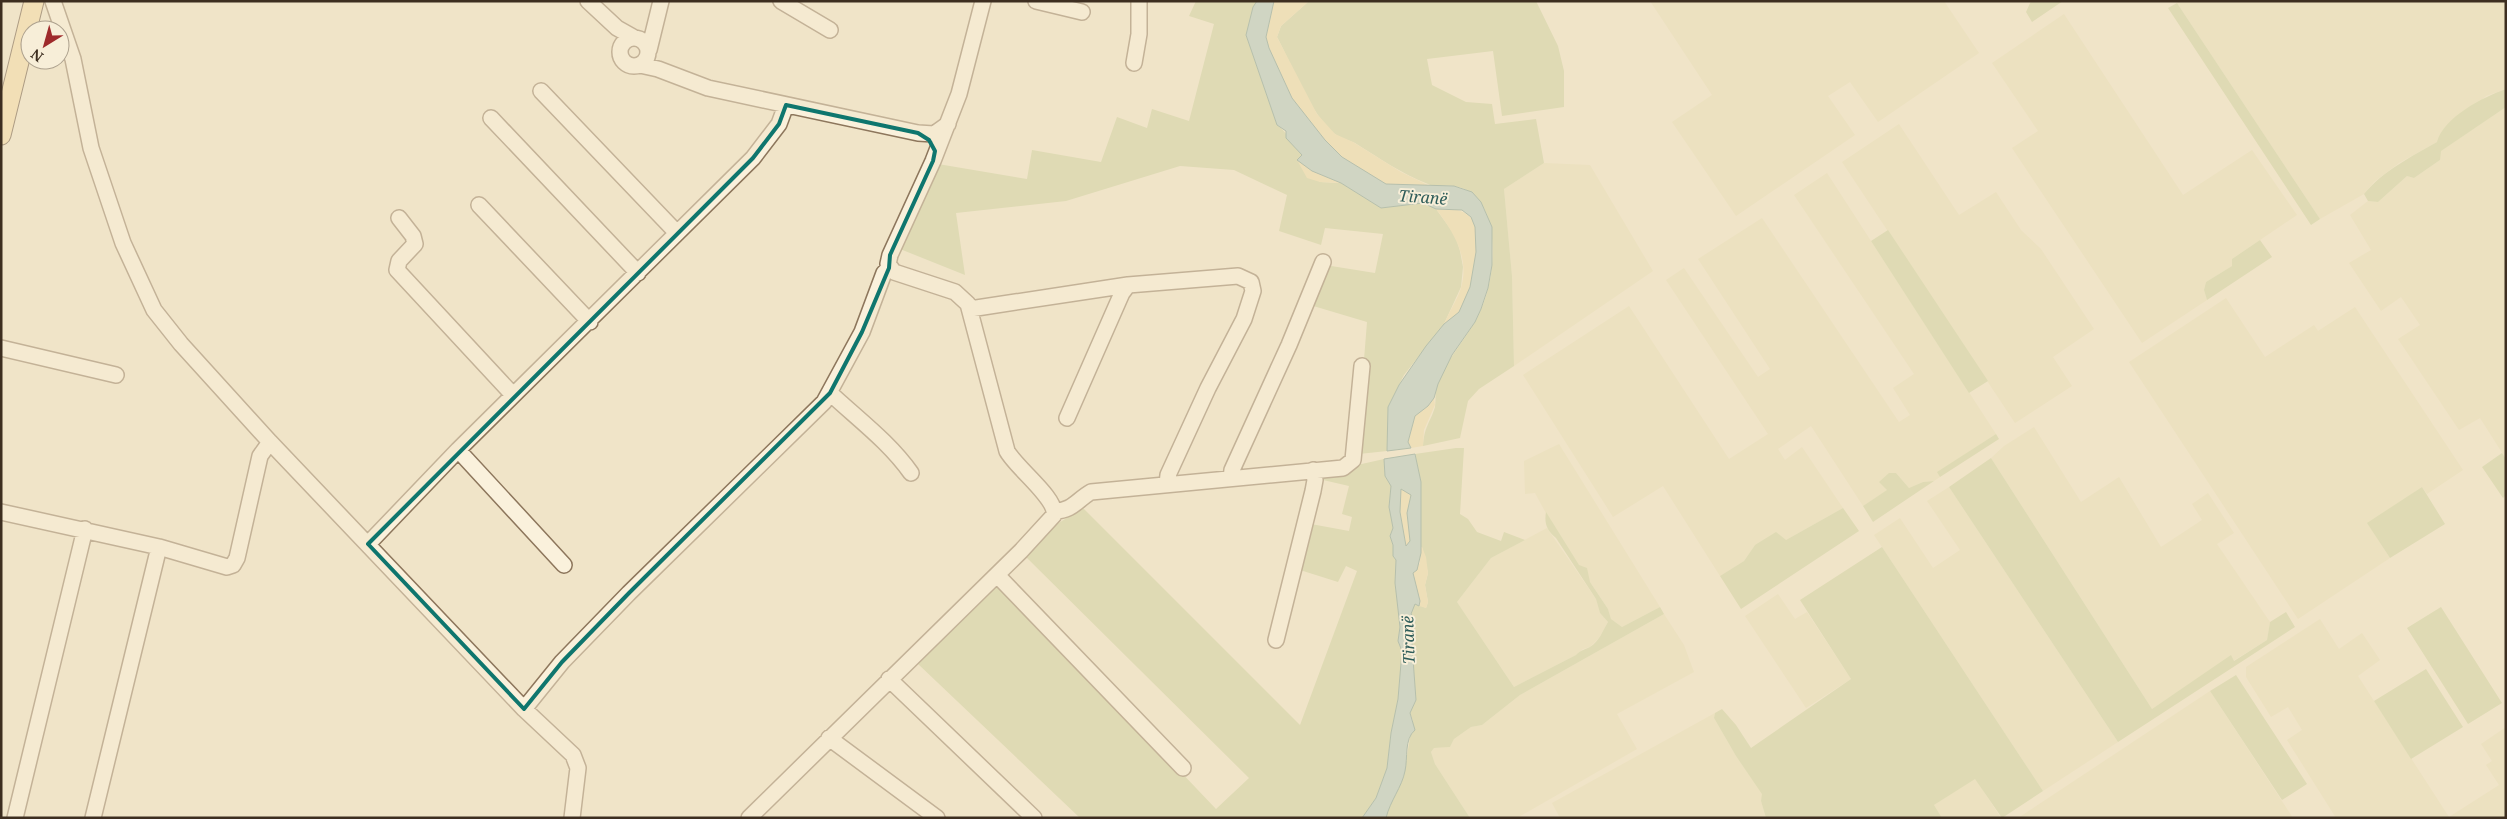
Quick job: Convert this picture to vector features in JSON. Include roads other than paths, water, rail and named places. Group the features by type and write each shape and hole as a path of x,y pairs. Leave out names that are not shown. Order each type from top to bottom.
{"main road":[{"path":"30,20 34,1"},
{"path":"1,135 20,60"}],"street":[{"path":"53,1 60,20"},
{"path":"588,1 667,72 702,87 918,133 934,134 949,123"},
{"path":"602,15 617,34 620,53 627,64 642,49 655,22 661,1"},
{"path":"781,1 830,30"},
{"path":"524,709 562,662 629,593 810,417 830,393 862,332 884,273 889,268 890,255 949,123 965,76 983,1"},
{"path":"1036,1 1082,12"},
{"path":"1134,63 1139,34 1139,1"},
{"path":"31,20 35,12 43,9 51,11 59,20"},
{"path":"620,53 622,43 642,49"},
{"path":"70,49 91,148 123,243 154,310 175,338 270,442 524,709 576,761 578,768 572,813"},
{"path":"541,91 677,233"},
{"path":"368,544 458,450 590,322 753,158 779,124 786,106"},
{"path":"491,118 638,273"},
{"path":"918,133 933,146 933,161"},
{"path":"479,205 590,322"},
{"path":"399,218 413,236 416,244 399,261 397,270 513,395"},
{"path":"1231,478 1232,470 1290,345 1323,262"},
{"path":"749,818 1044,528 1054,511 1052,502 1016,465 1007,451 970,308 964,299 955,292 894,272 889,268"},
{"path":"970,308 1128,285 1238,276 1246,278 1253,286 1244,319 1208,388 1168,475 1167,484"},
{"path":"1067,418 1122,293 1128,285"},
{"path":"1,348 116,375"},
{"path":"1054,511 1072,508 1091,492 1343,468 1353,460 1362,366"},
{"path":"830,393 897,453 912,473"},
{"path":"1,512 85,529 159,547 227,567 233,565 237,558 260,456 270,442"},
{"path":"458,450 564,564"},
{"path":"1276,640 1313,492 1315,480 1313,470"},
{"path":"15,818 85,529"},
{"path":"93,818 159,547"},
{"path":"997,575 1183,768"},
{"path":"889,679 1034,818"},
{"path":"829,738 937,818"}],"water":[{"name":"Tiranë","path":"1257,1 1274,1 1266,37 1269,48 1292,98 1325,140 1342,157 1386,184 1454,186 1472,192 1481,202 1492,227 1492,265 1488,288 1481,309 1475,322 1452,355 1438,384 1434,398 1428,406 1415,416 1408,442 1411,448 1387,451 1388,407 1399,385 1426,346 1444,324 1459,312 1470,287 1476,252 1475,227 1471,217 1462,210 1436,209 1423,203 1381,208 1341,183 1312,171 1297,160 1302,155 1286,138 1286,131 1277,125 1246,35 1253,7"},
{"name":"Tiranë","path":"1415,454 1421,482 1421,553 1417,570 1413,573 1420,601 1419,606 1415,604 1411,614 1415,620 1412,645 1416,700 1410,713 1415,730 1409,738 1403,777 1386,818 1362,818 1376,798 1387,768 1391,733 1398,699 1402,651 1398,641 1400,627 1395,583 1396,560 1393,556 1393,545 1390,536 1393,528 1389,507 1391,486 1385,476 1384,459","holes":["1401,489 1411,495 1407,513 1410,541 1406,546 1400,512"]}]}
